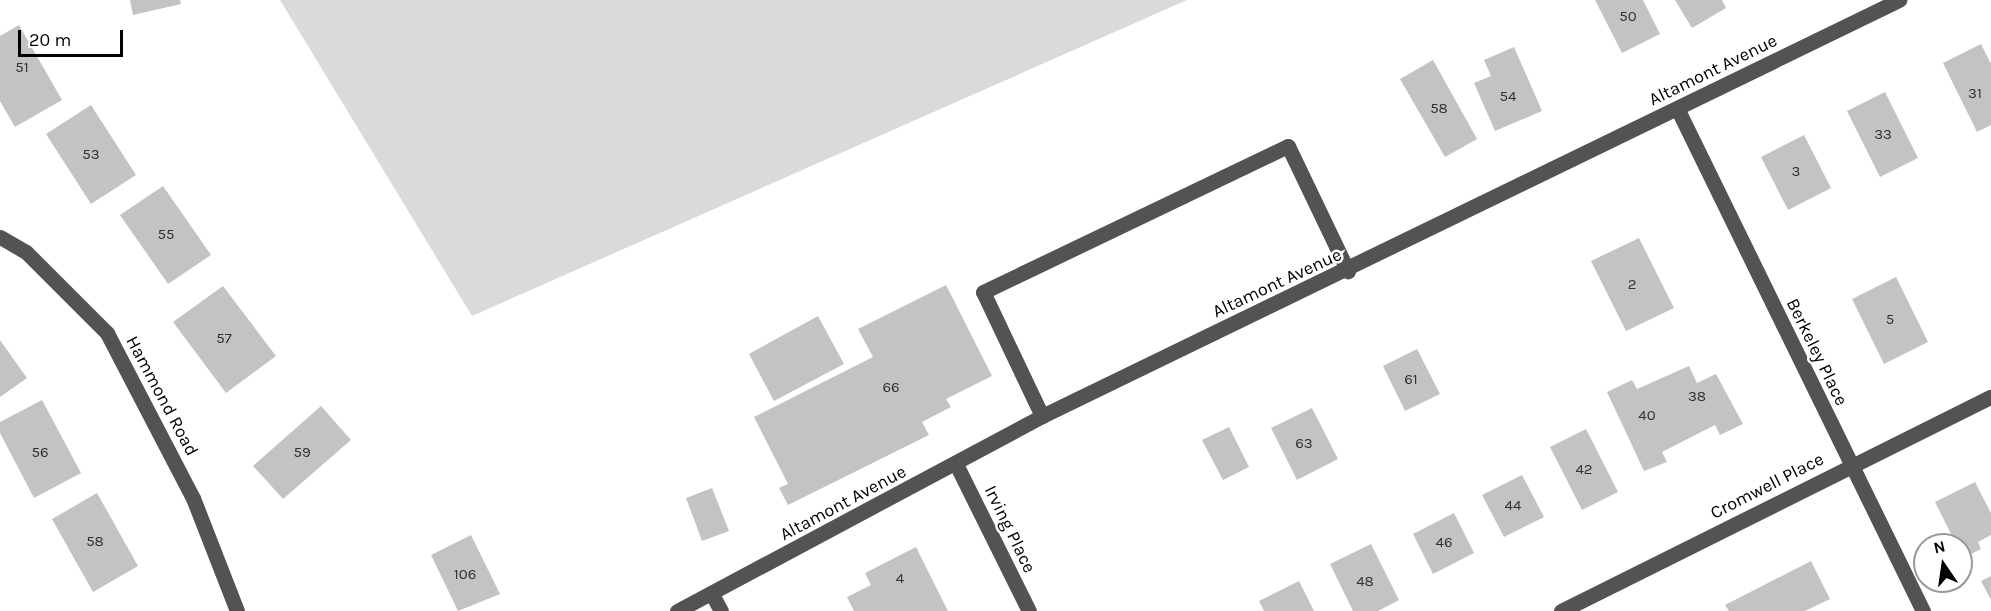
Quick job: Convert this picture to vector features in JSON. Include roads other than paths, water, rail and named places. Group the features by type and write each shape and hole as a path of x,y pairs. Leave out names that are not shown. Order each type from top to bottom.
{"street":[{"name":"Altamont Avenue","path":"677,611 956,464 1042,416 1348,271 1899,0"},
{"name":"Berkeley Place","path":"1678,110 1923,611"},
{"path":"1042,416 983,292 1288,146 1348,271"},
{"name":"Hammond Road","path":"0,237 26,252 106,333 193,498 237,611"},
{"name":"Cromwell Place","path":"1561,611 1991,397"},
{"name":"Irving Place","path":"956,464 1029,611"},
{"path":"712,594 721,611"}]}
